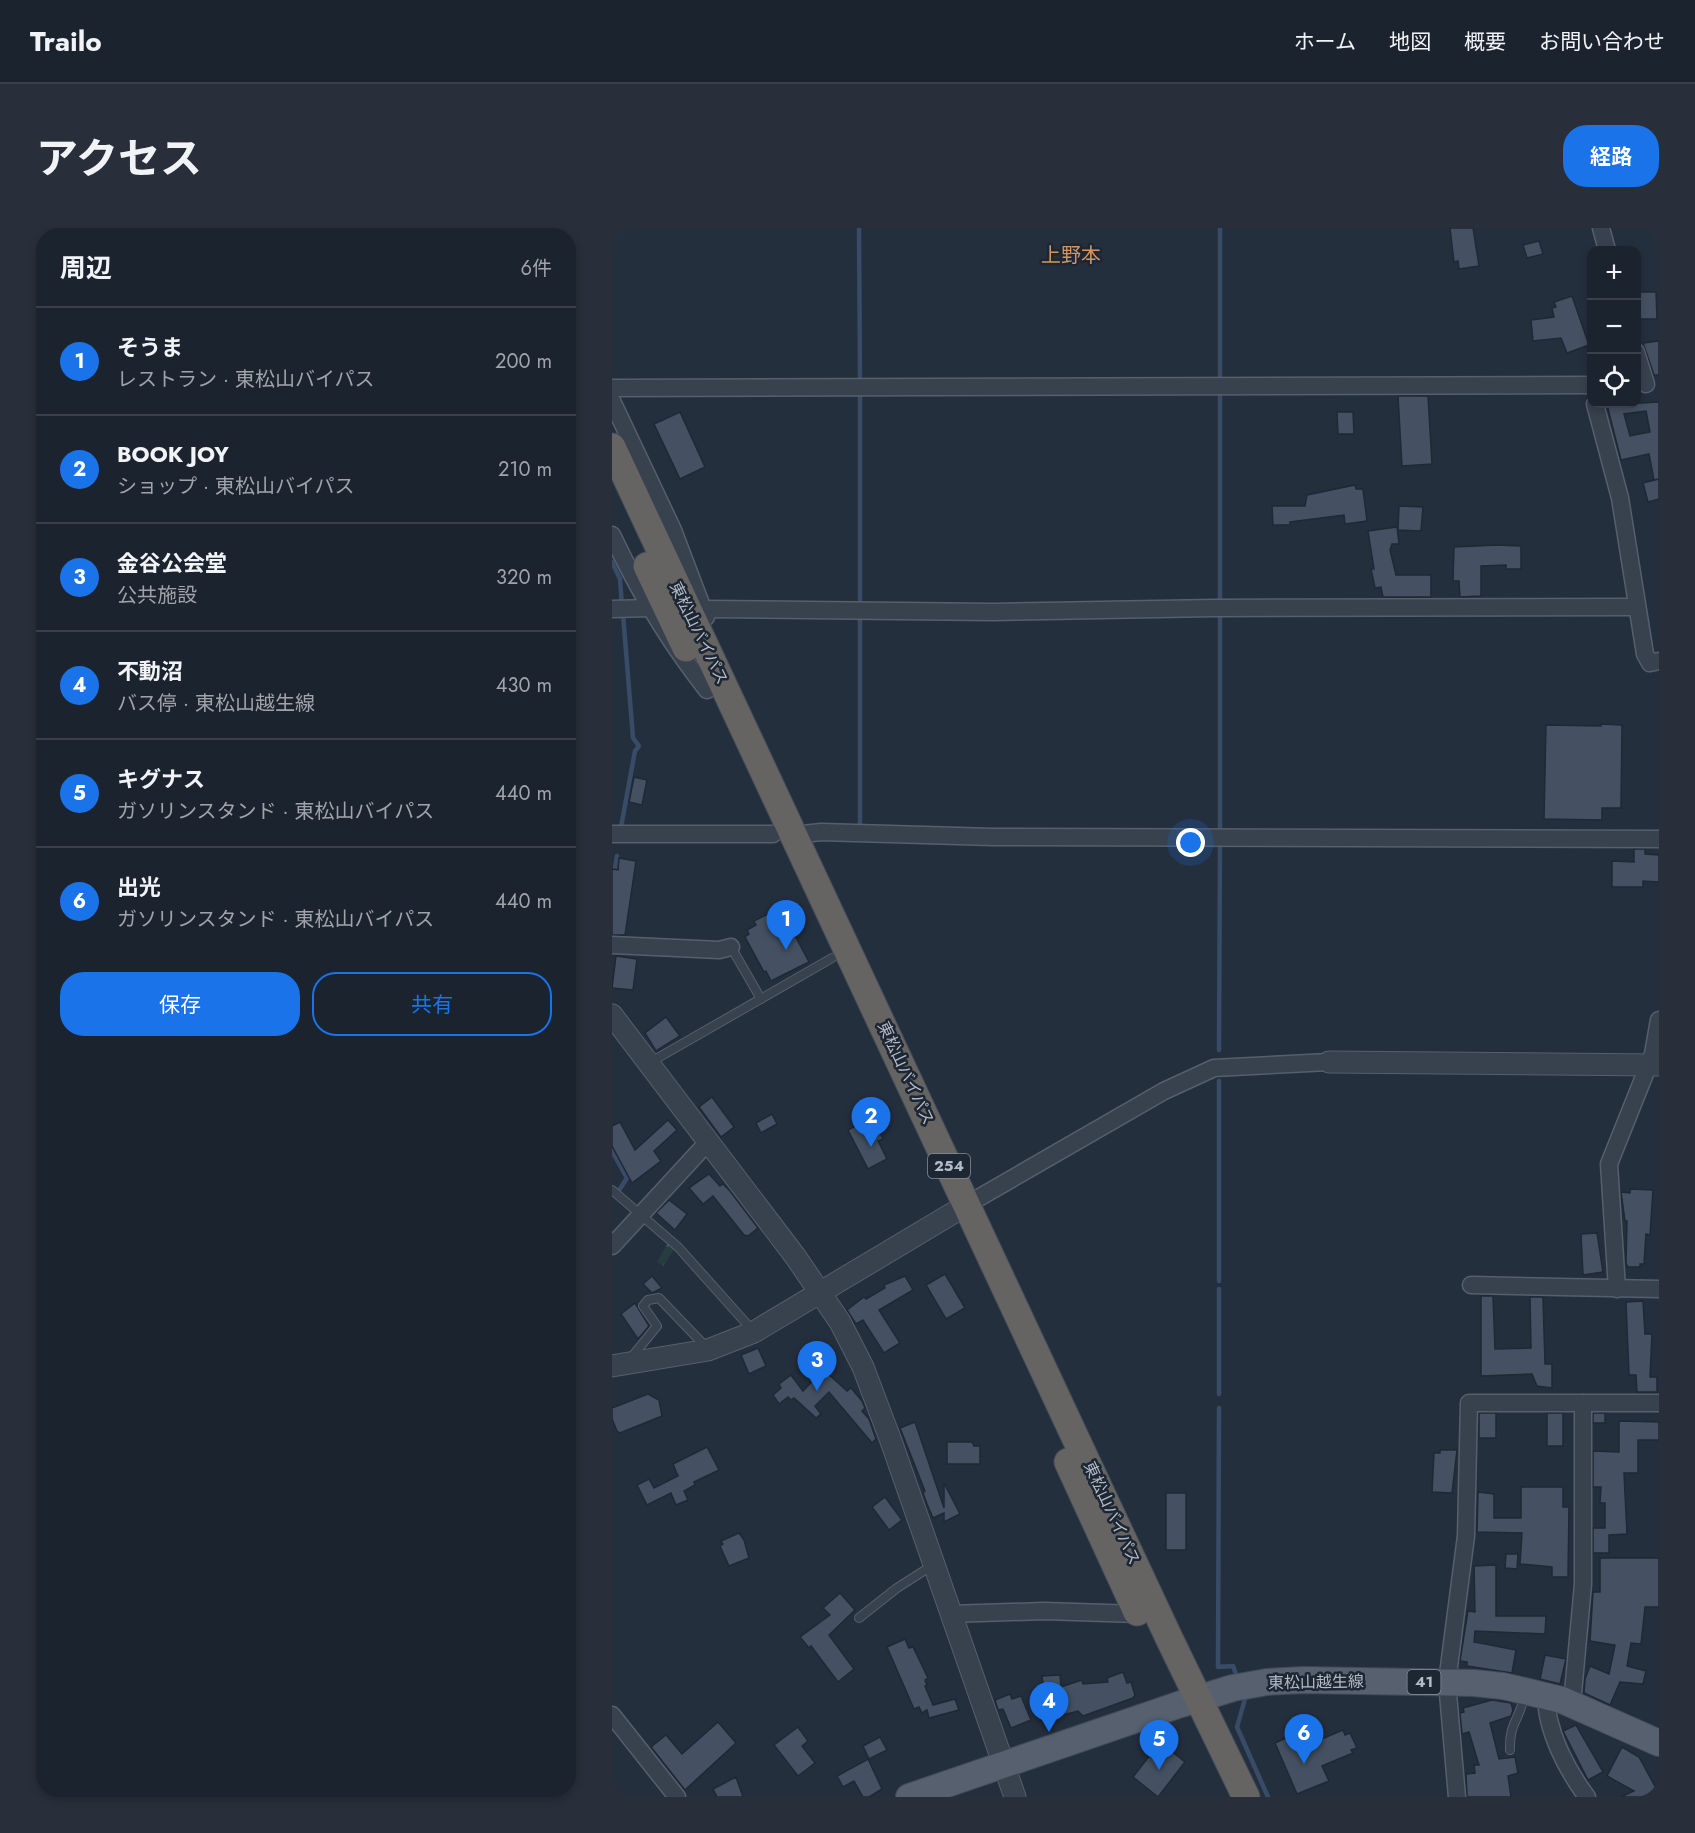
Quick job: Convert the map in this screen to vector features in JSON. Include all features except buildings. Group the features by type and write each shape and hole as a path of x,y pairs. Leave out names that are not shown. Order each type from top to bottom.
{"highway":[{"name":"東松山バイパス","path":"612,447 633,537 713,661 832,958 960,1208 1138,1614 1246,1797"},
{"name":"東松山バイパス","path":"612,491 707,690 784,835 960,1208 1191,1702 1226,1797"}],"main road":[{"name":"東松山越生線","path":"909,1797 1233,1688 1268,1682 1303,1680 1474,1683 1536,1693 1572,1704 1659,1743"}],"street":[{"path":"1601,228 1606,246"},
{"path":"1637,354 1647,384"},
{"path":"612,388 1587,386"},
{"path":"612,401 673,530 705,609 713,661"},
{"path":"1596,408 1620,498 1645,654 1650,663 1659,661"},
{"path":"633,537 651,608 688,666 707,690"},
{"path":"705,609 993,612 1214,608 1636,607"},
{"path":"612,609 651,608"},
{"path":"612,834 784,835 821,832 993,837 1659,839"},
{"path":"612,945 719,950 731,947"},
{"path":"612,1015 821,1292 840,1322 867,1377 1005,1763 1015,1797"},
{"path":"1617,1289 1610,1164 1654,1065 1659,1020"},
{"path":"619,1365 708,1350 754,1332 960,1208 1164,1091 1214,1068 1329,1062 1654,1065"},
{"path":"612,1246 707,1143"},
{"path":"1471,1286 1659,1289"},
{"path":"1457,1797 1447,1683 1466,1536 1469,1402 1659,1402"},
{"path":"1572,1704 1583,1584 1583,1403"},
{"path":"950,1614 1044,1611 1138,1614"},
{"path":"1536,1693 1546,1707 1563,1757 1574,1780 1587,1797"},
{"path":"612,1715 677,1797"}],"lane":[{"path":"731,947 761,999"},
{"path":"649,1063 832,958"},
{"path":"612,1190 678,1246 754,1332"},
{"path":"619,1365 657,1326 643,1306 648,1300 659,1298 708,1350"},
{"path":"859,1618 897,1588 933,1565"},
{"path":"1510,1750 1510,1728 1536,1693"}],"green space":[{"path":"669,1241 676,1247 663,1266 657,1262"}],"waterway":[{"path":"859,228 860,379"},
{"path":"1220,228 1220,379"},
{"path":"860,389 860,606"},
{"path":"1220,391 1220,604"},
{"path":"612,562 620,579 622,606"},
{"path":"1220,612 1220,829"},
{"path":"860,613 860,830"},
{"path":"621,827 635,751 639,746 633,738 623,614"},
{"path":"1219,1050 1220,844"},
{"path":"614,874 617,856"},
{"path":"1219,1081 1219,1281"},
{"path":"612,1151 627,1178 616,1195"},
{"path":"1219,1289 1219,1394"},
{"path":"1219,1408 1218,1667 1233,1666 1238,1680"},
{"path":"1243,1694 1245,1699 1237,1727 1268,1797"}],"place":[{"name":"そうま","path":"786,950"},
{"name":"BOOK JOY","path":"871,1147"},
{"name":"金谷公会堂","path":"817,1391"},
{"name":"不動沼","path":"1049,1732"},
{"name":"出光","path":"1304,1764"},
{"name":"キグナス","path":"1159,1770"}],"district":[{"name":"上野本","path":"1071,255"}]}
